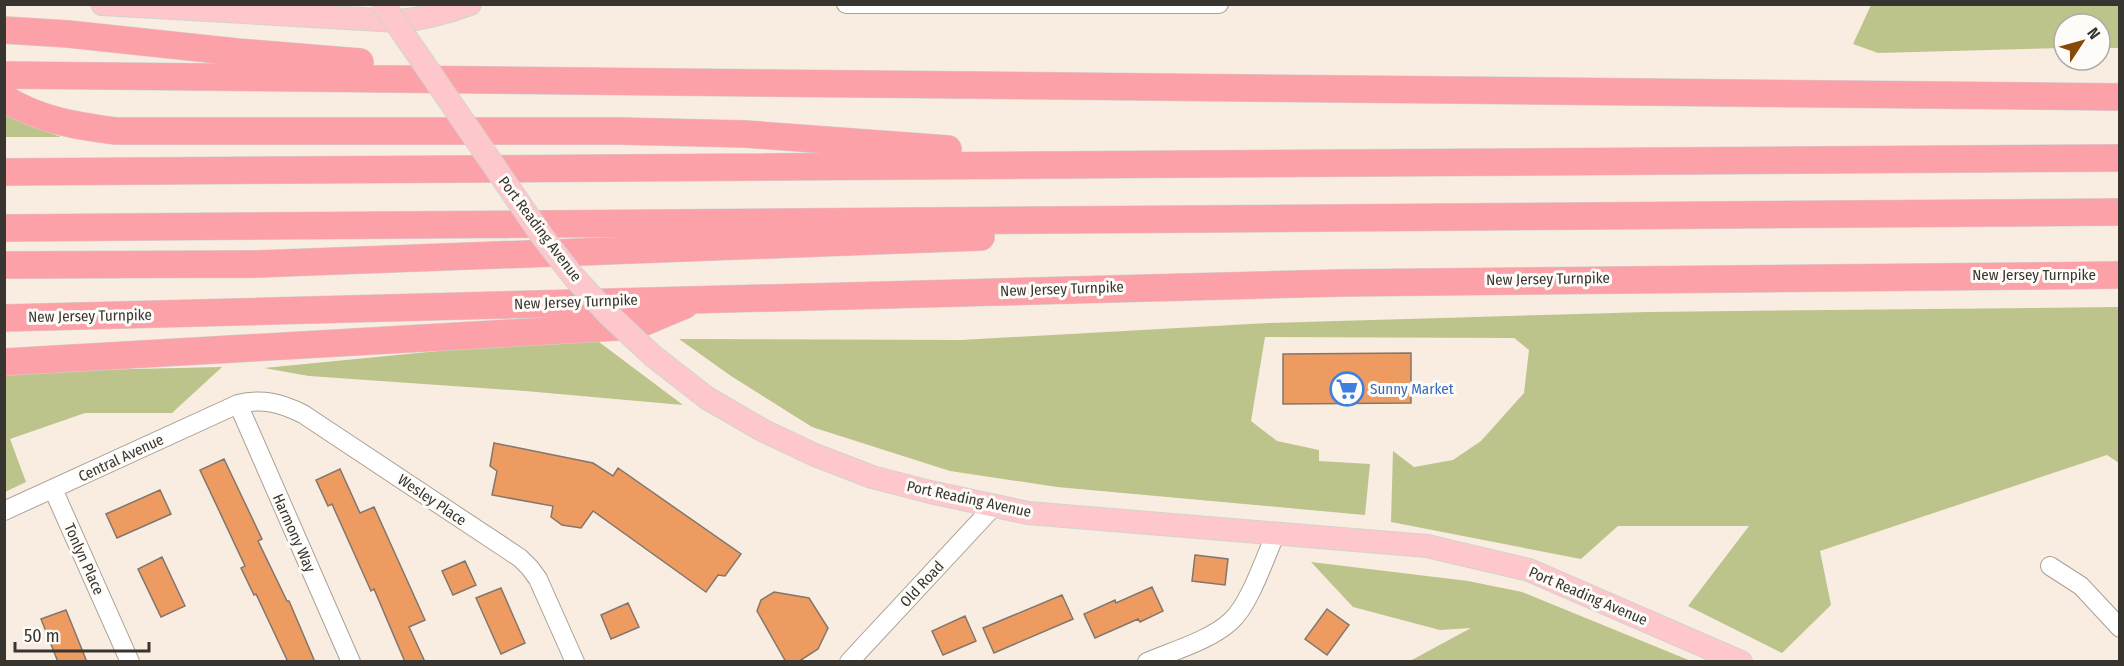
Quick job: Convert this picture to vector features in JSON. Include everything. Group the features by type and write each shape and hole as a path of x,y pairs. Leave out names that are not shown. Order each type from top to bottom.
{"highway":[{"path":"4,30 579,81"},
{"path":"4,75 2120,97"},
{"path":"4,98 42,117 78,127 116,131 619,131 746,134 971,151 1104,164"},
{"path":"4,172 2120,158"},
{"path":"4,228 2120,212"},
{"path":"4,265 257,264 972,238 1361,218"},
{"name":"New Jersey Turnpike","path":"4,318 1340,282 2120,275"},
{"path":"4,362 635,326 702,299"}],"main road":[{"path":"102,4 398,21 446,14 470,4"},
{"name":"Port Reading Avenue","path":"383,4 542,236 573,276 609,315 653,356 707,398 764,431 815,455 872,477 1028,513 1427,546 1529,570 1741,662"}],"street":[{"path":"854,5 1219,4"},
{"name":"Wesley Place","path":"238,404 253,400 268,401 303,414 520,558 538,579 575,662"},
{"name":"Central Avenue","path":"4,511 238,404"},
{"name":"Harmony Way","path":"238,404 351,662"},
{"name":"Tonlyn Place","path":"54,489 130,662"},
{"name":"Old Road","path":"849,662 994,506"},
{"path":"1147,662 1215,633 1232,620 1244,604 1276,533"},
{"path":"2050,566 2081,586 2120,628"}],"green space":[{"path":"1871,5 2119,5 2119,48 2112,48 2112,12 2052,12 2052,48 1878,53 1853,44"},
{"path":"5,115 61,137 5,137"},
{"path":"2119,307 2119,463 2107,455 1820,551 1831,605 1782,653 1688,606 1749,526 1618,526 1581,559 1391,522 1393,451 1414,467 1453,460 1481,441 1524,393 1529,350 1514,338 1265,337 1251,421 1277,441 1319,450 1319,461 1370,464 1365,515 1057,487 950,471 812,427 731,376 679,339 961,340 1268,323 1648,312"},
{"path":"591,336 683,405 309,376 264,368"},
{"path":"222,367 172,413 85,413 10,439 26,482 5,492 4,372"},
{"path":"1311,562 1468,581 1522,592 1691,661 1410,661 1471,628 1440,630 1353,607"}],"building":[{"path":"1411,353 1411,403 1283,404 1283,354"},
{"path":"494,443 593,463 613,476 618,468 741,554 725,576 718,575 706,592 593,511 581,528 562,525 551,517 553,506 492,495 497,471 490,466"},
{"path":"224,459 262,539 258,541 289,601 315,662 288,662 241,568 245,566 200,470"},
{"path":"340,469 360,513 374,507 425,620 409,627 425,662 405,662 374,589 371,591 332,504 328,506 316,480"},
{"path":"160,490 171,514 117,538 106,514"},
{"path":"1195,555 1228,559 1225,585 1192,581"},
{"path":"162,557 185,606 161,617 138,569"},
{"path":"465,561 476,585 453,595 442,571"},
{"path":"1152,587 1163,611 1095,638 1084,614"},
{"path":"501,588 525,643 501,654 476,598"},
{"path":"774,592 809,598 828,628 818,649 798,662 786,662 757,611 761,600"},
{"path":"1062,595 1073,619 994,653 983,628"},
{"path":"628,603 639,627 611,639 601,615"},
{"path":"1327,609 1349,625 1327,655 1305,639"},
{"path":"66,610 87,662 58,662 41,619"},
{"path":"965,616 976,641 943,655 932,631"}],"place":[{"name":"Sunny Market","path":"1347,389"}]}
